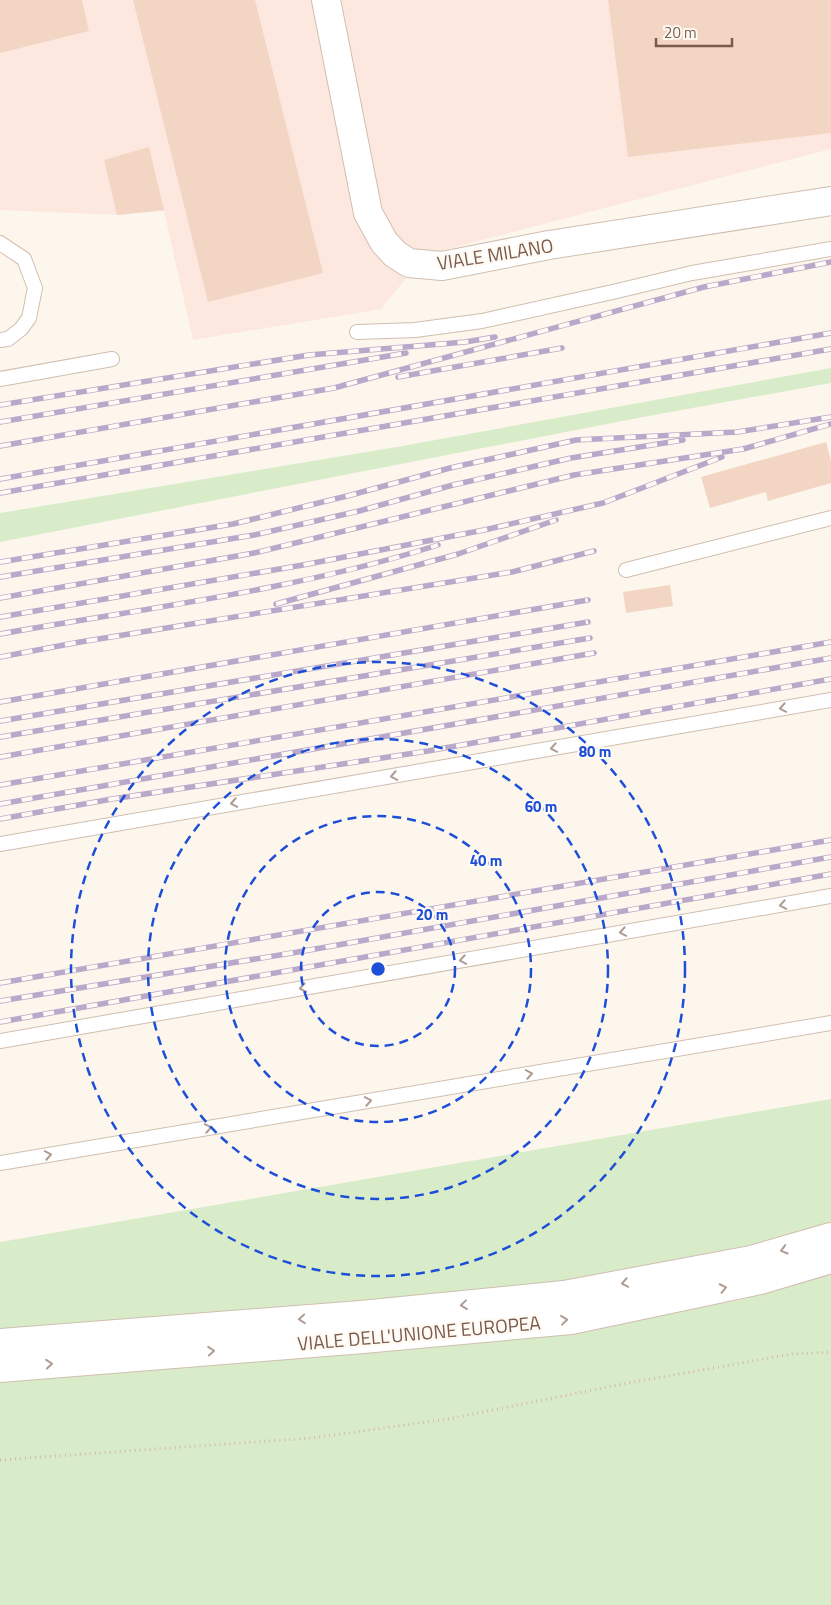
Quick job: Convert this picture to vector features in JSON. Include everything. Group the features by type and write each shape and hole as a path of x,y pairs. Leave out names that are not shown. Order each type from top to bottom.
{"street":[{"name":"VIALE MILANO","path":"326,0 368,213 384,242 395,254 409,263 442,266 549,245 831,201"},
{"name":"VIALE DELL'UNIONE EUROPEA","path":"0,1344 361,1315 564,1295 751,1260 831,1237"},
{"name":"VIALE DELL'UNIONE EUROPEA","path":"0,1368 363,1339 571,1320 760,1280 831,1259"}],"lane":[{"path":"0,243 24,259 35,288 30,318 21,329 8,339 0,340"},
{"path":"357,332 415,330 482,321 692,273 831,249"},
{"path":"0,379 112,359"},
{"path":"626,570 831,518"},
{"path":"0,844 831,700"},
{"path":"0,1040 831,896"},
{"path":"0,1163 831,1023"}],"path":[{"path":"0,1460 312,1438 448,1420 628,1383 792,1354 831,1352"}],"shaded area":[{"path":"0,0 831,0 831,149 425,255 381,309 193,340 164,211 117,215 0,210"}],"green space":[{"path":"831,368 831,383 643,417 0,542 0,513 397,447"},
{"path":"831,1099 831,1225 791,1237 560,1282 367,1301 0,1330 0,1242"},
{"path":"831,1274 831,1605 0,1605 0,1379 563,1334 745,1299"}],"building":[{"path":"0,0 82,0 89,31 0,53"},
{"path":"133,0 255,0 323,273 208,302"},
{"path":"608,0 831,0 831,133 628,157"},
{"path":"149,147 164,210 117,215 104,160"},
{"path":"826,442 831,461 831,483 768,501 766,492 710,508 701,477"},
{"path":"670,585 673,606 626,613 623,592"}],"railway":[{"path":"0,446 334,388 704,287 831,262"},
{"path":"0,479 831,333"},
{"path":"0,405 309,355 465,342 495,337"},
{"path":"398,377 562,348"},
{"path":"0,493 831,349"},
{"path":"0,422 406,353"},
{"path":"0,562 233,524 450,468 576,440 737,432 831,417"},
{"path":"0,598 254,553 574,475 743,449 831,424"},
{"path":"0,577 254,535 359,511 453,485 571,458 683,440"},
{"path":"0,617 303,565 484,530 603,503 722,457"},
{"path":"276,604 458,554 556,520"},
{"path":"0,634 276,586 384,561 438,545"},
{"path":"0,657 80,642 512,572 594,551"},
{"path":"0,702 588,600"},
{"path":"0,721 588,622"},
{"path":"0,737 590,638"},
{"path":"0,785 831,642"},
{"path":"0,757 594,653"},
{"path":"0,804 831,658"},
{"path":"0,819 112,799 428,751 831,679"},
{"path":"0,983 831,840"},
{"path":"0,1001 304,951 831,857"},
{"path":"0,1022 831,874"}]}
